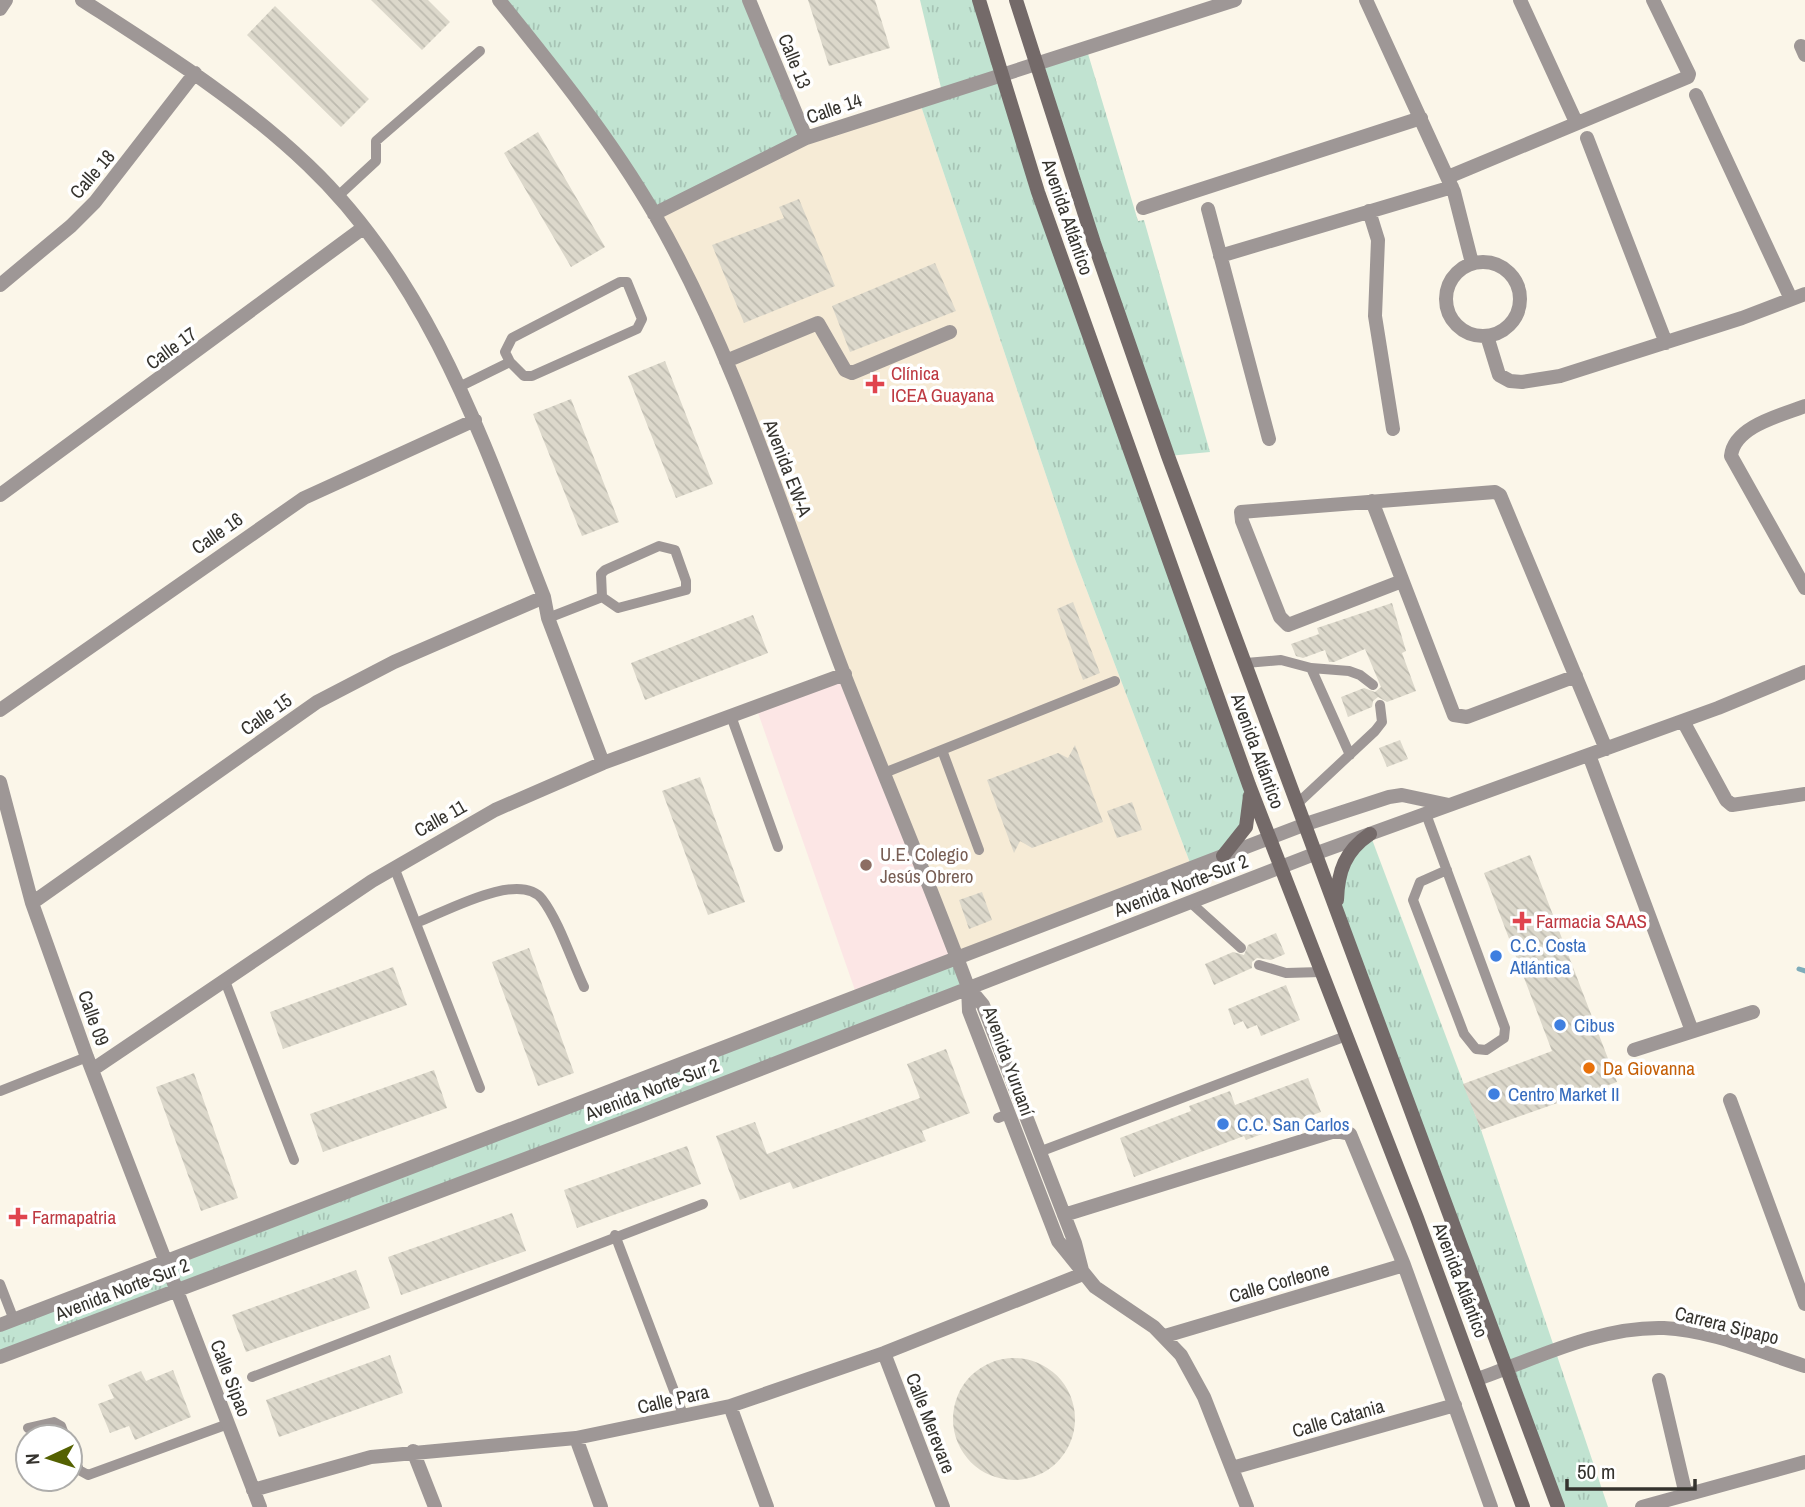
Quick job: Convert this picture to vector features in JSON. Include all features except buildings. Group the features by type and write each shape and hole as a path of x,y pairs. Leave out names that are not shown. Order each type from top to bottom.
{"main road":[{"name":"Avenida Atlántico","path":"979,0 999,73 1107,388 1249,785 1478,1379 1523,1507"},
{"name":"Avenida Atlántico","path":"1016,0 1168,456 1558,1507"},
{"path":"1223,856 1246,827 1250,811 1249,785"},
{"path":"1336,905 1337,884 1346,855 1370,834"}],"street":[{"path":"0,9 6,0"},
{"path":"82,0 195,73 264,126 309,166 363,228 414,299 475,420 544,597 548,618 603,763"},
{"name":"Avenida EW-A","path":"499,0 582,107 654,214 726,361 968,987"},
{"name":"Calle 13","path":"749,0 806,138"},
{"name":"Calle 14","path":"654,214 806,138 999,73 1236,0"},
{"path":"1366,0 1450,182 1472,263"},
{"path":"1520,0 1576,122"},
{"path":"1220,256 1369,212 1450,182 1576,122 1688,77 1689,74 1653,0"},
{"name":"Calle 18","path":"0,285 95,202 195,73"},
{"path":"1487,337 1499,375 1510,382 1522,382 1560,376 1798,297 1696,95"},
{"path":"1143,208 1421,118"},
{"path":"1587,138 1666,343"},
{"path":"1208,209 1269,439"},
{"path":"1369,212 1379,254 1375,316 1394,429"},
{"name":"Calle 17","path":"0,495 363,228"},
{"path":"1483,261 1506,269 1519,289 1517,314 1500,333 1487,337 1463,331 1453,323 1447,311 1445,299 1452,276 1472,263 1483,261"},
{"path":"726,361 818,323 845,369 852,373 950,332"},
{"path":"1805,406 1749,431 1735,444 1731,456 1805,588"},
{"name":"Calle 16","path":"0,709 304,498 475,420"},
{"path":"1402,581 1288,625 1280,617 1241,515 1251,509 1494,492 1500,495 1606,749"},
{"path":"1372,501 1451,710 1458,717 1467,717 1576,676"},
{"name":"Calle 15","path":"32,903 317,702 394,662 544,597"},
{"name":"Avenida Norte-Sur 2","path":"0,1357 642,1115 1317,853 1683,721 1805,672"},
{"name":"Calle 11","path":"89,1064 225,981 394,867 495,810 603,763 845,674"},
{"path":"1683,721 1726,800 1732,805 1805,794"},
{"path":"1589,754 1692,1031"},
{"name":"Calle 09","path":"0,782 32,903 89,1064 166,1262"},
{"name":"Avenida Norte-Sur 2","path":"0,1325 1306,824 1402,795 1449,805"},
{"name":"Avenida Yuruaní","path":"968,987 968,1011 1003,1116 1058,1241 1095,1287 1165,1336 1192,1373 1247,1507"},
{"name":"Avenida Yuruaní","path":"968,987 983,1005 1064,1215 1083,1274"},
{"path":"1634,1050 1753,1012"},
{"path":"1730,1100 1805,1304"},
{"path":"1064,1215 1344,1131 1354,1141 1404,1265 1491,1507"},
{"name":"Calle Sipao","path":"166,1262 260,1507"},
{"name":"Calle Corleone","path":"1165,1336 1404,1265"},
{"name":"Calle Para","path":"253,1490 327,1467 413,1451 576,1438 730,1406 884,1353 1083,1274"},
{"name":"Carrera Sipapo","path":"1478,1379 1600,1336 1662,1328 1708,1336 1805,1366"},
{"name":"Calle Merevare","path":"884,1353 943,1507"},
{"path":"1659,1380 1686,1495"},
{"name":"Calle Catania","path":"1232,1468 1455,1405"},
{"path":"730,1406 767,1507"},
{"path":"576,1438 601,1507"},
{"path":"413,1451 435,1507"},
{"path":"1642,1507 1805,1462"}],"lane":[{"path":"337,197 376,161 376,141 480,51"},
{"path":"620,282 627,282 642,319 637,329 532,376 524,376 510,362 505,352 512,338 620,282"},
{"path":"459,387 510,362"},
{"path":"659,546 675,550 686,581 686,590 618,608 602,597 601,573 605,570 659,546"},
{"path":"548,618 602,597"},
{"path":"1246,663 1282,660 1311,668 1349,671 1373,685"},
{"path":"1311,668 1350,755"},
{"path":"884,773 1115,681"},
{"path":"1298,803 1382,722 1380,705"},
{"path":"731,716 778,847"},
{"path":"942,750 979,850"},
{"path":"1426,814 1447,870 1505,1028 1504,1038 1486,1050 1476,1049 1464,1034 1413,900 1420,882 1447,870"},
{"path":"394,867 480,1088"},
{"path":"416,923 509,887 530,889 546,905 584,988"},
{"path":"1190,902 1241,948"},
{"path":"1259,965 1286,972 1321,972"},
{"path":"225,981 294,1160"},
{"path":"1039,1152 1346,1036"},
{"path":"0,1091 89,1064"},
{"path":"252,1377 703,1204"},
{"path":"615,1236 684,1417"},
{"path":"0,1284 14,1320"},
{"path":"84,1473 88,1475 228,1424"}],"shaded area":[{"path":"919,100 1070,546 1192,868 957,957 744,406 654,214 806,138"},
{"name":"U.E. Colegio Jesús Obrero","path":"845,674 957,957 857,996 756,707"}],"green space":[{"path":"499,0 749,0 806,138 654,214"},
{"path":"920,0 979,0 1249,785 1238,842 1192,868 1070,546 919,100 942,92"},
{"path":"1086,47 1138,221 1144,220 1210,452 1168,456 1035,62"},
{"path":"1370,834 1481,1130 1608,1507 1558,1507 1336,905 1337,884"},
{"path":"957,957 968,987 0,1357 0,1325"}],"waterway":[{"path":"1799,969 1805,971"}],"place":[{"name":"Clínica ICEA Guayana","path":"875,384"},
{"name":"U.E. Colegio Jesús Obrero","path":"866,865"},
{"name":"Farmacia SAAS","path":"1522,921"},
{"name":"C.C. Costa Atlántica","path":"1496,956"},
{"name":"Cibus","path":"1560,1025"},
{"name":"Da Giovanna","path":"1589,1068"},
{"name":"Centro Market II","path":"1494,1094"},
{"name":"C.C. San Carlos","path":"1223,1124"},
{"name":"Farmapatria","path":"18,1217"}]}
